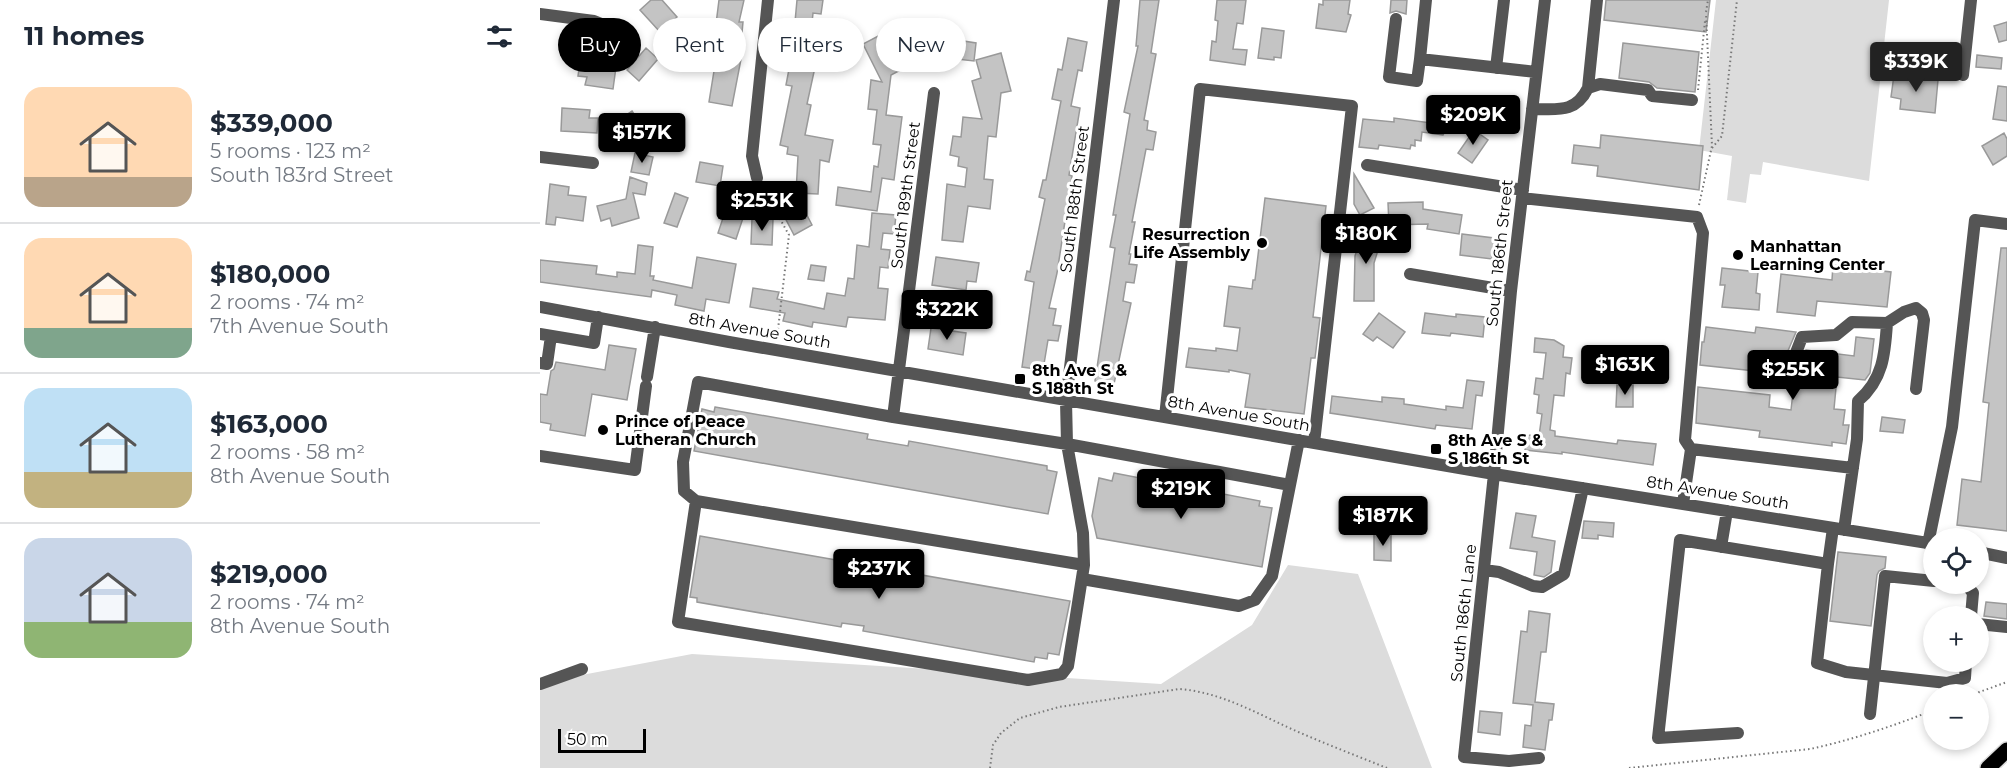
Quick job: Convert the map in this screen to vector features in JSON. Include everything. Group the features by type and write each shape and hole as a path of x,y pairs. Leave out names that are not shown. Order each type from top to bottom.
{"main road":[{"path":"1988,768 2007,750"}],"street":[{"path":"757,178 752,156 768,0"},
{"name":"South 188th Street","path":"696,501 678,622 1028,680 1062,674 1068,666 1084,565 1083,533 1066,444 1066,401 1114,0"},
{"path":"1396,19 1389,77 1417,81 1426,0"},
{"path":"1496,68 1504,0"},
{"name":"South 186th Street","path":"1494,474 1510,291 1545,0"},
{"path":"1532,109 1567,108 1576,104 1583,97 1588,88 1597,0"},
{"path":"1963,75 1971,0"},
{"path":"540,14 571,18"},
{"path":"1420,60 1536,72"},
{"path":"1588,88 1600,84 1610,85 1648,90 1652,96 1692,100"},
{"path":"1165,417 1200,89 1352,106 1314,443"},
{"name":"South 189th Street","path":"893,417 934,93"},
{"path":"540,157 594,163"},
{"path":"1367,165 1522,194 1697,216 1703,232 1685,440 1691,449 1683,504"},
{"path":"1934,528 1952,427 1975,220 2007,224"},
{"path":"1410,274 1510,291"},
{"name":"8th Avenue South","path":"540,307 1066,401 1494,474 1923,543"},
{"path":"1791,366 1802,337 1836,335 1852,322 1887,323 1904,312 1916,309 1922,313 1924,320 1916,389"},
{"path":"540,363 547,364 546,335 594,343 598,317"},
{"path":"1887,323 1884,361 1869,392 1858,401 1857,439 1853,468 1839,529 1828,564 1816,663 1846,672 1947,683 1965,678 1965,672"},
{"path":"540,456 635,470 655,327"},
{"path":"1084,565 696,501 684,491 683,462 698,382 893,417 1066,444 1290,485"},
{"path":"1082,579 1239,606 1255,600 1272,576 1299,440"},
{"path":"1691,449 1853,468"},
{"name":"South 186th Lane","path":"1494,474 1464,757 1509,761 1539,758"},
{"path":"1484,570 1499,572 1533,586 1542,587 1564,574 1583,488"},
{"path":"1721,547 1727,511"},
{"path":"1738,733 1658,738 1680,540 1828,564"},
{"path":"1989,554 2007,558"},
{"path":"1870,714 1885,576 1923,580"},
{"path":"1989,625 2007,627"},
{"path":"540,684 582,669"}],"path":[{"path":"1692,100 1697,96 1708,0"},
{"path":"1712,148 1722,136 1737,0"},
{"path":"1697,216 1712,148 1706,13"},
{"path":"757,178 789,235 776,350"},
{"path":"1989,689 2007,682"},
{"path":"990,768 993,746 1001,733 1020,718 1059,707 1179,689 1197,690 1216,695 1309,737 1387,768"},
{"path":"1629,768 1810,749 1894,726 1923,714"}],"shaded area":[{"path":"1716,0 1889,0 1869,181 1763,162 1761,175 1750,174 1746,203 1727,200 1732,156 1699,150"},
{"path":"1288,565 1358,574 1432,768 540,768 540,683 692,654 1161,684 1252,625"}],"building":[{"path":"651,0 662,0 677,17 653,18 653,24 640,10"},
{"path":"719,0 744,0 740,18 717,18"},
{"path":"797,0 823,0 821,14 813,13 812,18 795,18"},
{"path":"1140,0 1159,0 1151,53 1156,54 1144,120 1148,121 1147,130 1156,132 1153,150 1146,149 1132,222 1135,222 1129,264 1137,265 1134,283 1126,282 1123,301 1131,303 1114,384 1095,381 1115,248 1110,247 1116,215 1113,215 1130,114 1124,112 1138,46 1136,46"},
{"path":"1217,0 1246,0 1243,24 1237,23 1233,49 1247,50 1245,65 1210,60 1212,41 1216,42"},
{"path":"1323,0 1350,0 1348,14 1351,15 1346,32 1316,28 1319,4 1323,5"},
{"path":"1391,0 1407,0 1406,14 1396,11 1390,13"},
{"path":"1606,0 1710,0 1706,32 1604,20"},
{"path":"2007,22 2007,40 1999,42 1994,26"},
{"path":"1262,28 1284,31 1281,58 1274,57 1274,60 1258,58"},
{"path":"876,37 876,70 864,46 864,43"},
{"path":"1068,38 1087,42 1082,71 1078,70 1071,106 1080,108 1057,273 1049,308 1056,309 1053,325 1061,326 1058,341 1048,340 1043,370 1022,367 1034,282 1025,280 1027,271 1030,272 1045,199 1039,197 1043,180 1046,180 1061,101 1052,99 1058,69 1062,70"},
{"path":"966,41 976,43 974,61 966,60"},
{"path":"1623,43 1699,52 1695,92 1657,88 1649,82 1619,78"},
{"path":"646,48 653,54 653,65 639,81 629,72 641,72 641,54"},
{"path":"1001,53 1011,91 1001,93 996,137 988,136 984,179 993,180 990,209 968,206 963,242 942,240 947,184 965,187 967,168 958,166 959,157 950,155 953,136 961,137 963,117 982,119 972,81 981,78 976,60"},
{"path":"1977,55 2002,58 2001,69 1976,67"},
{"path":"579,72 615,72 613,89 585,85 587,77 578,76"},
{"path":"714,72 739,72 732,106 709,102"},
{"path":"788,72 814,72 807,104 811,105 805,135 833,140 829,162 820,160 818,194 796,193 798,156 787,154 788,147 780,145 792,86 786,85"},
{"path":"877,72 897,72 891,75 886,115 902,117 894,180 882,178 877,211 836,205 838,187 871,192 874,166 878,167 881,145 873,144 877,110 868,109 871,80 882,82"},
{"path":"1894,75 1938,80 1935,113 1900,109 1901,99 1891,97"},
{"path":"1998,86 2007,87 2007,121 1993,119"},
{"path":"1434,106 1460,111 1456,133 1445,131 1443,135 1422,132 1421,141 1415,140 1415,146 1411,145 1410,149 1379,145 1378,149 1359,147 1363,119 1394,122 1394,118 1431,123"},
{"path":"562,108 590,110 589,118 598,118 597,133 561,131"},
{"path":"632,111 637,119 643,115 653,130 647,134 651,141 639,149 619,120"},
{"path":"1474,130 1488,140 1472,163 1458,153"},
{"path":"2004,133 2007,139 2007,156 1993,165 1982,146"},
{"path":"1601,135 1703,146 1699,190 1597,176 1598,166 1572,163 1574,145 1600,148"},
{"path":"635,153 653,157 649,175 631,172"},
{"path":"700,162 723,166 720,186 696,182"},
{"path":"1354,174 1374,208 1360,215 1354,204"},
{"path":"630,177 647,183 645,195 633,193 639,218 612,226 610,218 601,221 597,206 626,199"},
{"path":"550,184 569,187 568,195 586,197 583,221 556,217 555,225 546,224"},
{"path":"675,193 688,198 677,227 664,223"},
{"path":"1265,198 1326,206 1313,317 1320,318 1315,358 1311,358 1304,414 1245,407 1250,374 1186,367 1189,348 1237,351 1240,328 1224,326 1229,286 1252,289"},
{"path":"800,202 812,225 794,235 782,212"},
{"path":"1423,202 1423,209 1462,215 1459,234 1427,229 1428,224 1389,225 1388,203"},
{"path":"728,203 746,209 736,239 718,233"},
{"path":"872,213 896,215 894,234 883,233 881,249 890,250 888,268 880,267 878,288 888,289 885,320 848,317 846,327 813,322 812,327 783,321 785,313 750,307 753,288 779,292 777,299 824,309 827,293 845,296 848,278 854,279 857,245 869,247"},
{"path":"752,218 773,219 772,245 751,244"},
{"path":"1364,228 1383,234 1374,263 1374,301 1354,301 1355,256"},
{"path":"1462,234 1494,238 1492,259 1460,255"},
{"path":"638,245 653,247 650,276 654,276 653,280 692,288 697,257 736,264 729,303 706,299 704,311 675,305 677,295 652,290 651,297 540,282 540,260 597,266 596,274 617,277 617,272 635,274"},
{"path":"2001,248 2007,248 2007,531 1957,525 1962,479 1981,482 1989,403 1983,402"},
{"path":"936,257 979,263 976,282 967,281 966,290 932,285"},
{"path":"811,265 826,267 824,281 808,279"},
{"path":"1833,265 1891,272 1887,307 1817,301 1815,316 1777,312 1781,274 1832,280"},
{"path":"1722,268 1758,272 1756,293 1760,294 1759,310 1722,307 1725,285 1720,285"},
{"path":"1379,313 1405,332 1393,348 1377,337 1373,341 1363,334"},
{"path":"1425,313 1456,317 1456,314 1485,317 1483,337 1451,333 1450,336 1422,333"},
{"path":"1706,327 1755,333 1756,327 1796,332 1787,353 1776,352 1773,373 1700,365"},
{"path":"931,328 966,333 963,355 928,349"},
{"path":"1856,337 1874,339 1870,373 1865,380 1837,377 1834,409 1845,410 1843,425 1849,425 1846,444 1832,442 1832,446 1759,437 1760,431 1696,423 1698,387 1770,395 1769,407 1791,410 1795,375 1799,375 1806,350 1854,356"},
{"path":"1535,338 1554,340 1564,346 1563,357 1572,358 1570,374 1566,373 1564,396 1554,395 1550,430 1555,431 1555,436 1617,444 1618,440 1656,444 1653,465 1562,452 1562,454 1525,450 1527,435 1539,436 1542,414 1537,413 1539,395 1534,394 1536,378 1543,379 1546,353 1534,352"},
{"path":"609,345 636,349 627,400 592,394 585,436 550,430 551,424 540,422 540,394 547,395 551,371 556,362 605,370"},
{"path":"1639,358 1650,358 1649,380 1639,380"},
{"path":"1467,380 1484,382 1482,396 1476,395 1472,429 1436,425 1435,429 1330,413 1332,396 1382,402 1382,397 1404,399 1404,404 1446,410 1446,406 1463,408"},
{"path":"1617,385 1633,385 1633,407 1616,407"},
{"path":"715,407 868,434 867,439 908,446 909,441 1047,466 1047,470 1057,472 1048,514 694,451 702,409 714,412"},
{"path":"1882,417 1905,420 1903,433 1880,431"},
{"path":"1114,473 1260,501 1259,506 1272,508 1262,567 1097,538 1092,516 1099,478 1112,481"},
{"path":"1351,508 1368,511 1364,533 1347,529"},
{"path":"1516,513 1536,516 1532,537 1555,541 1551,572 1544,577 1534,575 1537,552 1510,548"},
{"path":"1584,521 1614,523 1613,537 1598,535 1598,539 1582,538"},
{"path":"1374,534 1391,534 1391,561 1374,560"},
{"path":"700,536 1070,601 1059,655 1048,653 1047,659 1035,657 1034,662 863,631 864,626 842,623 841,627 697,602 697,598 690,597"},
{"path":"1838,552 1886,557 1885,568 1877,575 1871,626 1830,621"},
{"path":"1986,602 2007,604 2007,619 1989,617 1989,606 1985,606"},
{"path":"1529,611 1550,614 1546,652 1541,652 1535,702 1554,704 1552,720 1549,720 1545,750 1523,747 1525,725 1531,726 1533,705 1513,703 1521,631 1527,632"},
{"path":"1480,711 1502,713 1500,735 1478,732"}],"place":[{"name":"Resurrection Life Assembly","path":"1262,243"},
{"name":"Manhattan Learning Center","path":"1738,255"},
{"name":"8th Ave S & S 188th St","path":"1020,379"},
{"name":"Prince of Peace Lutheran Church","path":"603,430"},
{"name":"8th Ave S & S 186th St","path":"1436,449"}]}
